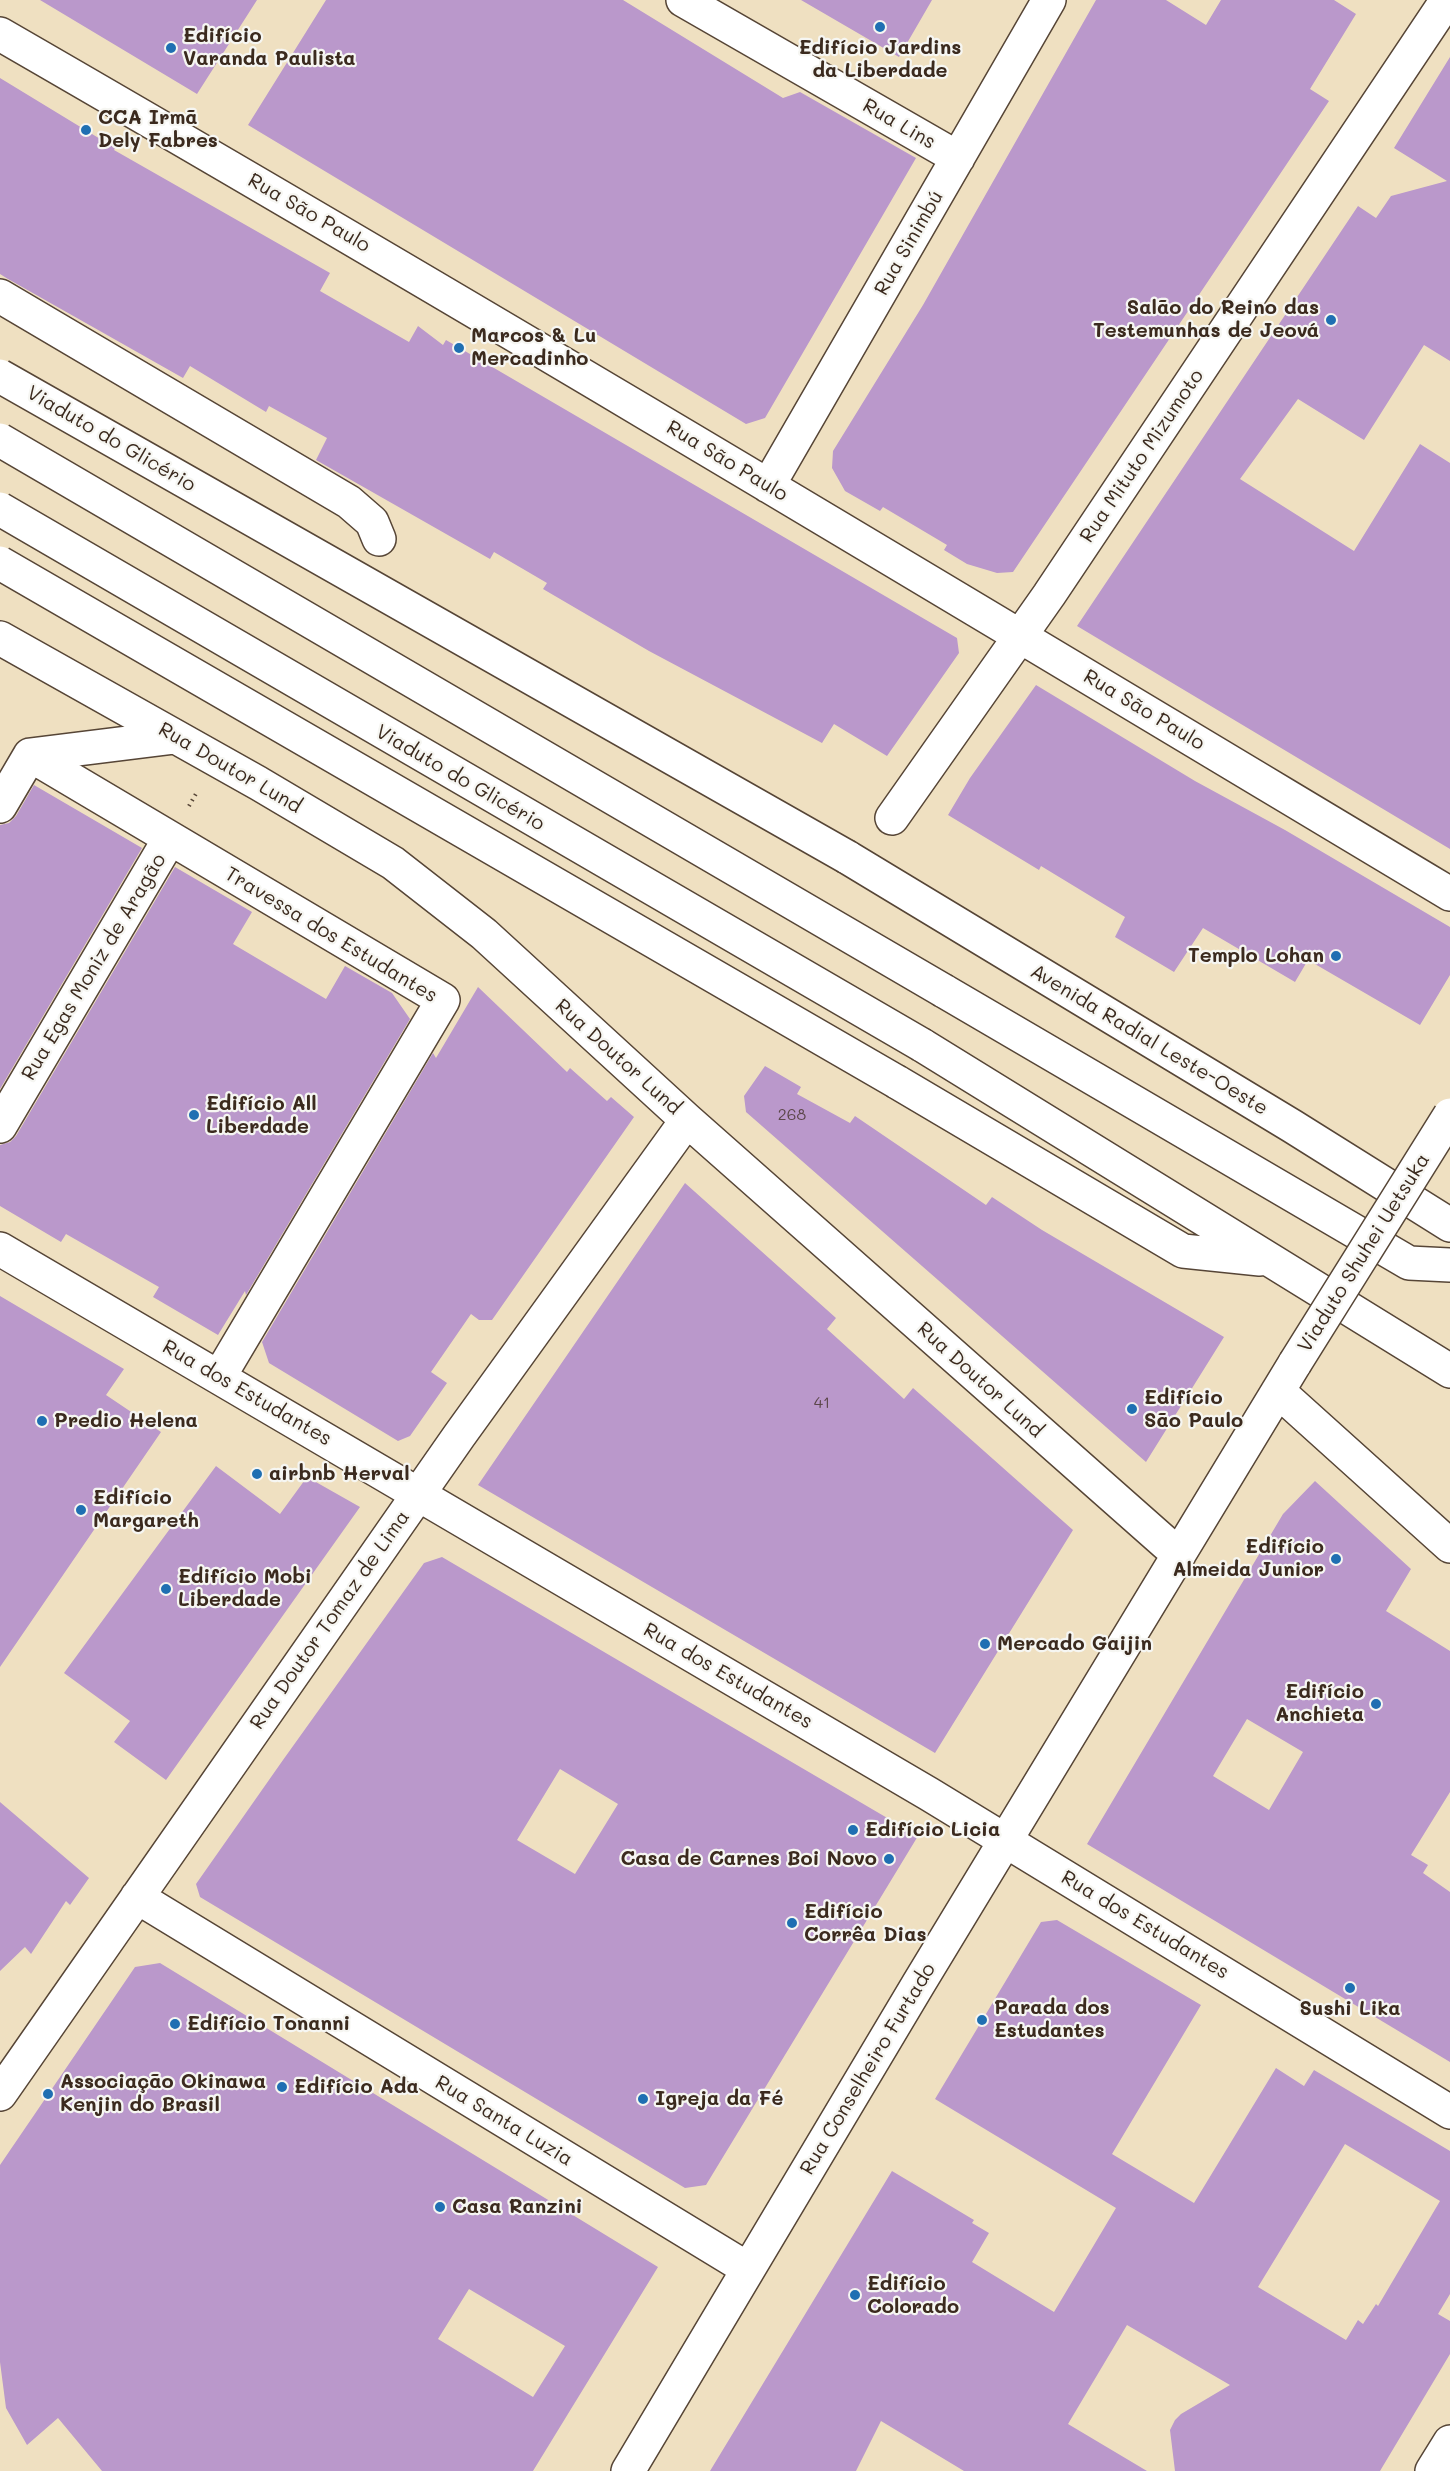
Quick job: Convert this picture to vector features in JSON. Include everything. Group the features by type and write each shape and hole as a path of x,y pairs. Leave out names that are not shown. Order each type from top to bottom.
{"main road":[{"name":"Rua Lins","path":"684,0 958,158"},
{"name":"Rua Sinimbú","path":"768,486 1049,0"},
{"name":"Rua Mituto Mizumoto","path":"892,818 1021,634 1447,0"},
{"name":"Rua São Paulo","path":"0,34 314,215 1021,634 1450,894"},
{"path":"0,296 349,502 372,522 379,538"},
{"name":"Viaduto do Glicério","path":"0,376 847,857"},
{"path":"0,440 1409,1263 1450,1265"},
{"name":"Viaduto do Glicério","path":"0,509 921,1046 1269,1260"},
{"path":"0,562 897,1082 1183,1251 1269,1260 1450,1371"},
{"name":"Rua Doutor Lund","path":"0,638 216,759 393,863 484,934 687,1120 1179,1555"},
{"path":"0,806 30,755 175,737"},
{"name":"Travessa dos Estudantes","path":"30,755 443,1000 219,1377"},
{"name":"Rua Egas Moniz de Aragão","path":"0,1126 170,838"},
{"name":"Avenida Radial Leste-Oeste","path":"847,857 1292,1126 1450,1225"},
{"name":"Viaduto Shuhei Uetsuka","path":"1278,1391 1450,1115"},
{"name":"Rua Doutor Tomaz de Lima","path":"0,2094 418,1494 687,1120"},
{"name":"Rua dos Estudantes","path":"0,1249 1006,1841 1450,2112"},
{"path":"1278,1391 1450,1546"},
{"name":"Rua Conselheiro Furtado","path":"628,2471 1278,1391"},
{"name":"Rua Santa Luzia","path":"137,1897 748,2269"},
{"path":"1432,2471 1450,2442"}],"path":[{"path":"170,838 216,759"}],"building":[{"name":"Edifício Varanda Paulista","path":"40,0 257,0 197,94"},
{"path":"326,0 623,0 783,98 800,92 916,158 765,418 746,424 248,125"},
{"name":"Edifício Jardins da Liberdade","path":"801,0 932,0 899,57"},
{"path":"1096,0 1166,0 1206,25 1221,0 1334,0 1356,14 1310,89 1329,101 1013,572 997,573 967,564 944,550 947,545 883,507 880,511 845,491 832,468 833,451 923,305"},
{"path":"1450,57 1450,361 1424,345 1364,440 1298,399 1240,479 1354,551 1420,444 1450,463 1450,849 1077,626 1358,206 1376,218 1391,196 1447,181 1394,148"},
{"path":"0,78 115,148 114,150 330,273 320,291 409,342 418,326 443,345 446,340 957,638 959,653 887,756 834,724 822,743 649,651 543,589 547,583 494,552 490,559 316,460 327,438 269,406 266,412 190,366 183,378 8,279 0,274"},
{"path":"1036,685 1195,781 1285,830 1450,927 1450,975 1420,1025 1308,960 1295,982 1203,928 1174,972 1115,937 1125,917 1041,866 1039,870 948,815 970,778"},
{"path":"34,785 142,848 0,1089 0,825 9,823 16,816"},
{"path":"175,867 252,912 233,944 326,999 345,966 392,993 410,1019 246,1295 245,1291 218,1335 153,1297 159,1287 66,1234 61,1242 0,1206 0,1145 10,1142 16,1136"},
{"path":"478,987 567,1072 570,1068 607,1101 611,1097 634,1117 492,1320 479,1320 471,1314 431,1372 447,1383 410,1436 398,1441 269,1363 262,1342 433,1053 436,1058"},
{"path":"765,1066 801,1087 797,1094 850,1123 855,1116 986,1205 992,1197 1042,1230 1224,1337 1146,1462 746,1112 744,1096"},
{"path":"685,1183 836,1318 827,1329 904,1399 913,1388 1073,1530 935,1753 478,1485"},
{"path":"0,1296 124,1369 106,1395 161,1432 0,1667"},
{"path":"216,1466 280,1514 307,1477 360,1507 166,1780 114,1742 130,1721 64,1673"},
{"path":"1315,1481 1411,1569 1386,1611 1450,1651 1450,1792 1411,1855 1428,1865 1423,1873 1450,1892 1450,2062 1087,1844 1283,1514","holes":["1247,1719 1303,1752 1269,1810 1213,1776"]},
{"path":"442,1557 918,1836 706,2185 685,2188 200,1897 196,1884 424,1563","holes":["560,1769 618,1804 575,1874 517,1840"]},
{"path":"0,1802 89,1878 70,1905 66,1901 31,1954 25,1947 0,1971"},
{"path":"1057,1920 1201,2005 1112,2154 1194,2203 1276,2068 1304,2086 1314,2070 1450,2151 1450,2294 1438,2314 1450,2321 1450,2354 1380,2471 1175,2471 1170,2430 1175,2420 1181,2414 1230,2385 1127,2325 1068,2424 1147,2471 964,2471 881,2421 856,2471 710,2471 892,2171 974,2220 972,2223 989,2233 972,2262 1054,2312 1116,2208 935,2099 1041,1922","holes":["1345,2144 1440,2201 1378,2306 1376,2304 1363,2324 1358,2320 1346,2340 1258,2287"]},
{"path":"160,1963 658,2267 533,2471 102,2471 58,2418 27,2445 6,2408 0,2362 0,2165 135,1967","holes":["469,2289 565,2346 533,2397 438,2339"]}],"place":[{"name":"Edifício Jardins da Liberdade","path":"880,27"},
{"name":"Edifício Varanda Paulista","path":"171,48"},
{"name":"CCA Irmã Dely Fabres","path":"86,130"},
{"name":"Salão do Reino das Testemunhas de Jeová","path":"1331,320"},
{"name":"Marcos & Lu Mercadinho","path":"459,348"},
{"name":"Templo Lohan","path":"1336,956"},
{"name":"Edifício All Liberdade","path":"194,1115"},
{"name":"Edifício São Paulo","path":"1132,1409"},
{"name":"Predio Helena","path":"42,1421"},
{"name":"airbnb Herval","path":"257,1474"},
{"name":"Edifício Margareth","path":"81,1510"},
{"name":"Edifício Almeida Junior","path":"1336,1559"},
{"name":"Edifício Mobi Liberdade","path":"166,1589"},
{"name":"Mercado Gaijin","path":"985,1644"},
{"name":"Edifício Anchieta","path":"1376,1704"},
{"name":"Edifício Licia","path":"853,1830"},
{"name":"Casa de Carnes Boi Novo","path":"889,1859"},
{"name":"Edifício Corrêa Dias","path":"792,1923"},
{"name":"Sushi Lika","path":"1350,1988"},
{"name":"Parada dos Estudantes","path":"982,2020"},
{"name":"Edifício Tonanni","path":"175,2024"},
{"name":"Edifício Ada","path":"282,2087"},
{"name":"Associação Okinawa Kenjin do Brasil","path":"48,2094"},
{"name":"Igreja da Fé","path":"643,2099"},
{"name":"Casa Ranzini","path":"440,2207"},
{"name":"Edifício Colorado","path":"855,2295"}]}
